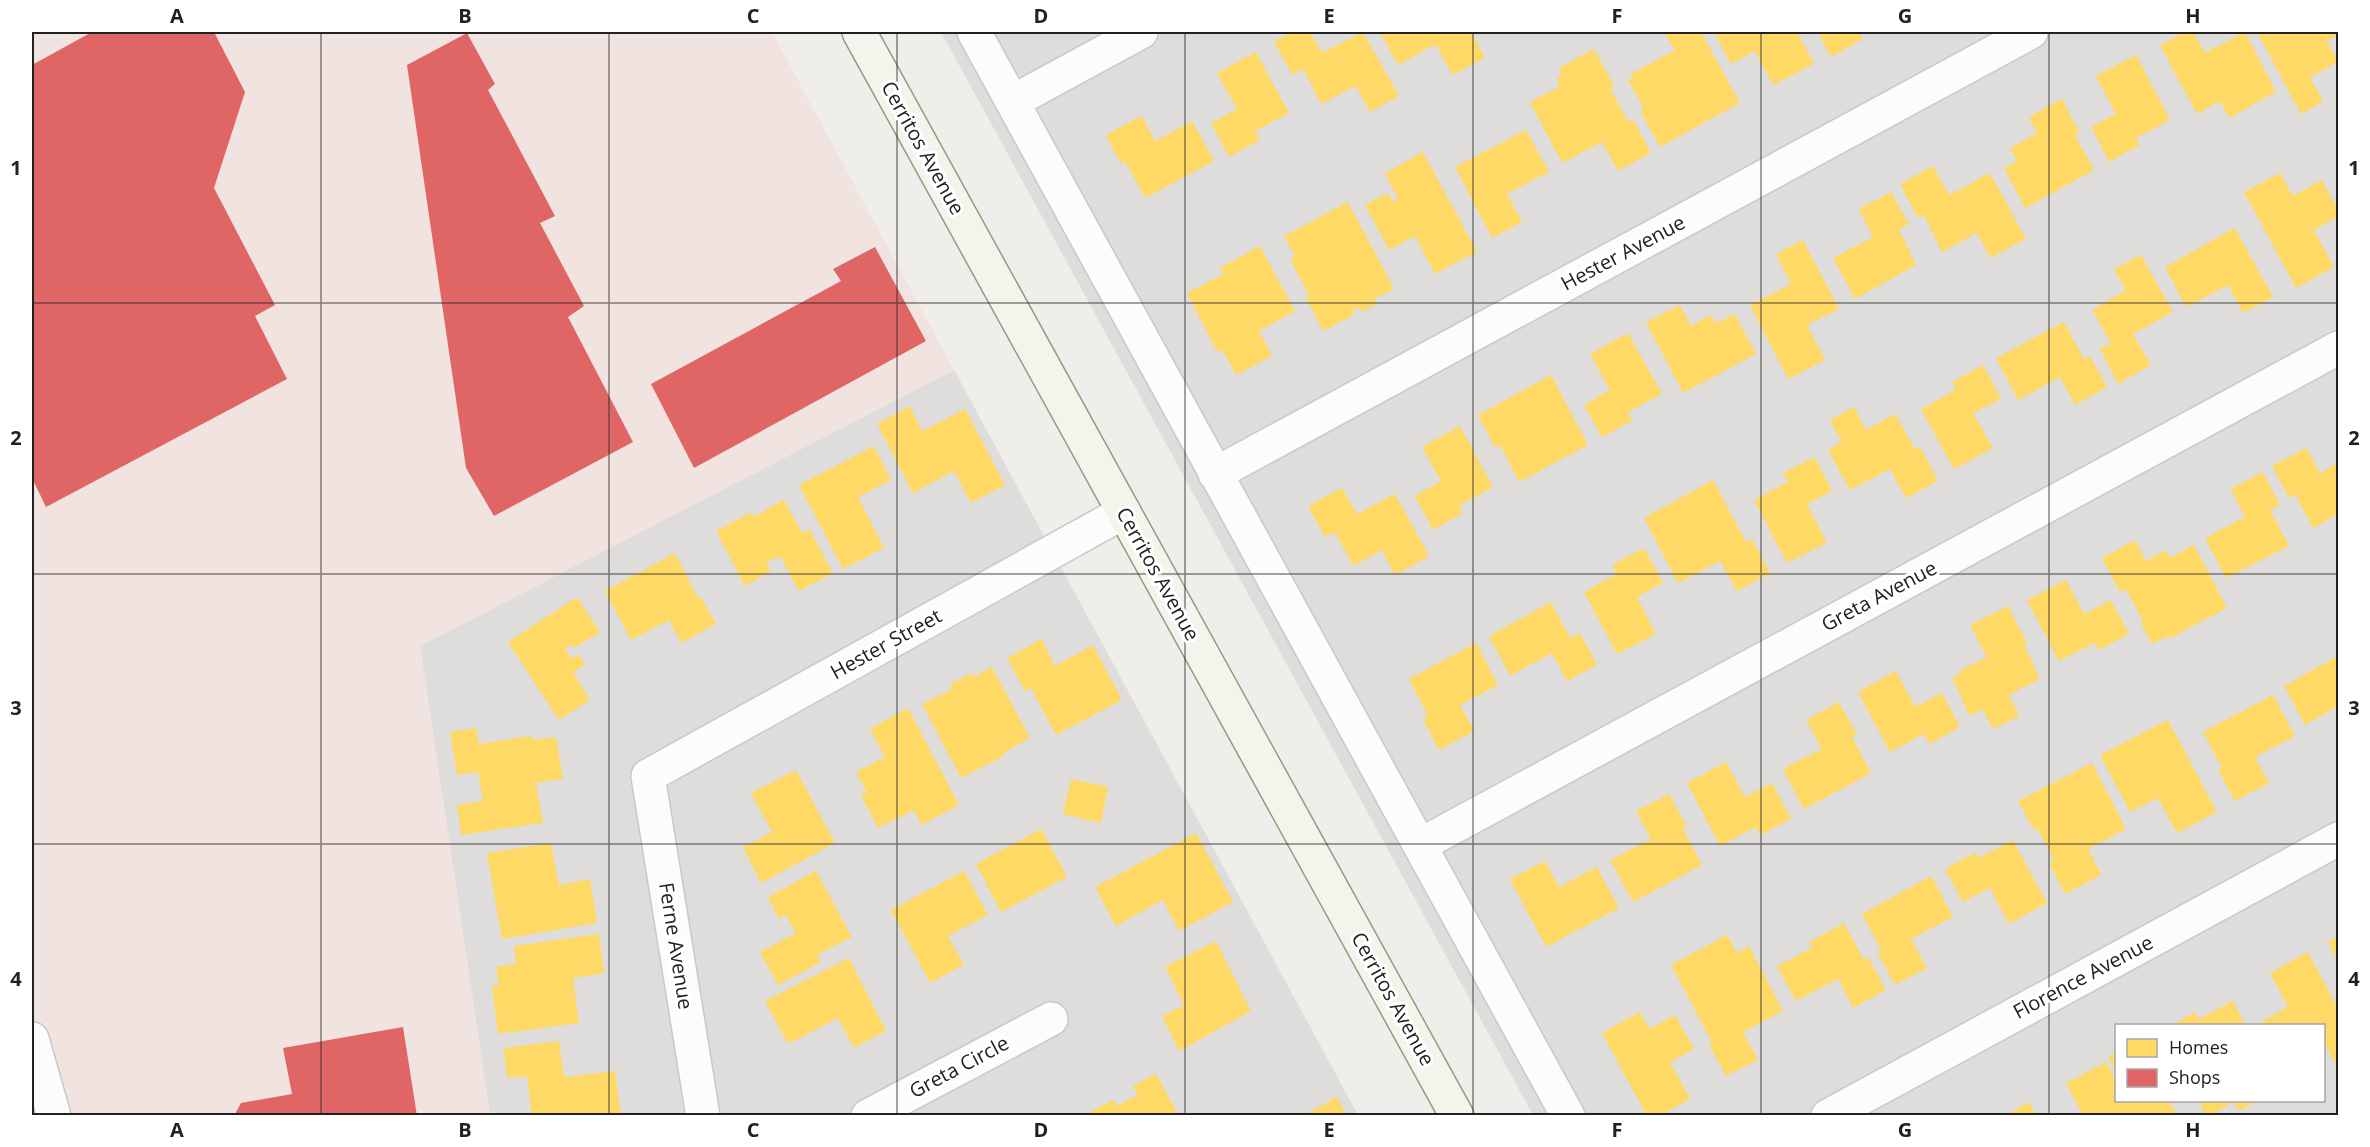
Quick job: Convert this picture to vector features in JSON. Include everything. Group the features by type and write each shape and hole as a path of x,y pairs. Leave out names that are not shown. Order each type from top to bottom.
{"main road":[{"name":"Cerritos Avenue","path":"859,32 1457,1116"}],"street":[{"path":"974,32 1568,1116"},
{"path":"1012,102 1142,32"},
{"name":"Hester Avenue","path":"1215,474 2031,32"},
{"name":"Greta Avenue","path":"1420,845 2338,348"},
{"name":"Hester Street","path":"648,776 1124,512"},
{"name":"Ferne Avenue","path":"648,776 703,1116"},
{"name":"Florence Avenue","path":"1828,1116 2338,839"},
{"name":"Greta Circle","path":"868,1116 1051,1019"},
{"path":"32,1039 54,1116"}],"shaded area":[{"path":"32,32 772,32 954,370 420,646 490,1115 32,1115"},
{"path":"941,32 2338,32 2338,1115 1533,1115"},
{"path":"954,370 1358,1115 490,1115 420,646"}],"building: Homes":[{"path":"1293,32 1310,32 1322,53 1363,32 1399,96 1370,112 1356,86 1321,104 1303,69 1292,75 1274,41"},
{"path":"1380,32 1471,32 1485,58 1452,75 1436,44 1398,65"},
{"path":"1664,32 1701,32 1740,103 1660,147 1640,111 1644,109 1628,80 1633,77 1631,74 1675,50"},
{"path":"1714,32 1797,32 1814,64 1773,85 1755,51 1731,64"},
{"path":"1818,32 1859,32 1863,39 1831,57"},
{"path":"2185,32 2193,32 2205,53 2245,32 2276,92 2229,118 2220,101 2197,114 2160,45"},
{"path":"2257,32 2338,32 2338,35 2327,41 2338,62 2310,77 2323,102 2301,114"},
{"path":"1594,49 1614,86 1610,88 1628,122 1633,119 1651,153 1618,171 1602,142 1562,163 1530,102 1559,87 1557,78 1562,74 1559,68"},
{"path":"1256,52 1289,113 1255,131 1260,140 1229,157 1211,123 1237,109 1217,73"},
{"path":"2136,55 2170,120 2136,138 2140,145 2109,162 2091,127 2116,114 2096,76"},
{"path":"2062,99 2079,132 2075,135 2094,170 2025,208 2004,168 2017,161 2010,148 2037,133 2029,117"},
{"path":"1142,116 1155,141 1192,121 1214,161 1145,198 1125,161 1121,164 1106,135"},
{"path":"1526,130 1549,172 1507,194 1522,222 1492,238 1455,167"},
{"path":"1423,152 1477,252 1435,274 1415,236 1389,250 1365,205 1388,193 1393,202 1398,199 1385,173"},
{"path":"1933,166 1949,195 1990,173 2026,239 1990,258 1977,233 1942,252 1924,215 1918,218 1900,184"},
{"path":"2280,173 2293,196 2322,180 2338,210 2338,217 2314,230 2334,267 2296,288 2244,192"},
{"path":"1891,192 1909,224 1899,229 1916,265 1855,299 1833,258 1873,237 1859,209"},
{"path":"1348,202 1394,289 1374,299 1377,304 1361,312 1358,307 1352,311 1354,315 1323,331 1306,298 1309,296 1290,259 1295,256 1284,236"},
{"path":"2235,228 2273,297 2243,313 2228,285 2186,307 2165,267"},
{"path":"1803,240 1839,309 1807,325 1825,360 1788,379 1750,305 1791,284 1776,254"},
{"path":"1260,246 1295,311 1259,331 1272,356 1236,375 1222,349 1217,352 1187,293 1224,274 1220,268"},
{"path":"2141,255 2173,312 2133,334 2151,365 2118,384 2100,349 2111,343 2092,310 2126,290 2114,269"},
{"path":"1680,305 1691,326 1711,315 1716,323 1735,314 1756,354 1683,393 1646,322"},
{"path":"2064,322 2084,359 2090,356 2107,387 2075,405 2060,377 2018,400 1996,358"},
{"path":"1628,333 1662,394 1628,412 1632,421 1602,437 1584,405 1610,390 1590,354"},
{"path":"1983,365 2001,399 1973,413 1993,448 1954,469 1921,409 1956,390 1952,382"},
{"path":"1551,375 1588,445 1519,482 1500,445 1495,448 1478,415"},
{"path":"910,406 922,431 965,409 1005,485 971,503 954,471 913,493 877,424"},
{"path":"1854,407 1866,430 1895,414 1915,449 1920,447 1938,481 1906,498 1890,469 1850,490 1828,450 1842,442 1830,420"},
{"path":"1460,426 1493,487 1459,506 1463,513 1433,530 1415,496 1441,481 1422,447"},
{"path":"874,446 891,480 858,497 884,548 843,569 799,485"},
{"path":"2306,448 2320,473 2338,463 2338,514 2313,528 2295,494 2289,498 2272,466"},
{"path":"1815,457 1832,491 1807,504 1827,543 1787,563 1754,500 1788,482 1783,473"},
{"path":"2263,472 2280,505 2270,510 2289,546 2226,578 2205,538 2245,517 2231,489"},
{"path":"1713,480 1746,542 1752,539 1770,573 1737,591 1720,561 1678,583 1644,518"},
{"path":"1342,488 1357,514 1395,494 1429,556 1395,575 1382,550 1353,566 1335,532 1325,537 1308,506"},
{"path":"784,500 802,533 809,529 833,573 799,591 780,556 766,563 771,571 745,586 716,531 750,513 754,516"},
{"path":"2135,540 2146,561 2166,550 2170,558 2194,545 2227,608 2169,639 2168,636 2152,644 2126,589 2120,592 2102,558"},
{"path":"1644,548 1663,583 1637,597 1656,634 1617,654 1584,592 1617,574 1612,565"},
{"path":"675,553 698,598 701,597 716,624 681,643 669,620 631,640 605,591"},
{"path":"2066,580 2084,614 2111,600 2129,634 2099,650 2095,643 2059,661 2027,600"},
{"path":"577,597 600,632 574,648 572,644 565,649 572,659 578,654 585,665 573,672 590,700 559,720 508,642"},
{"path":"1551,602 1570,638 1580,633 1597,665 1567,681 1552,653 1510,676 1489,636"},
{"path":"2008,606 2027,643 2024,645 2040,679 2009,695 2019,716 1993,729 1983,709 1970,716 1952,678 1960,674 1959,671 1987,657 1970,625"},
{"path":"1042,639 1055,666 1093,645 1122,700 1056,735 1031,688 1025,691 1007,658"},
{"path":"1476,643 1498,685 1460,705 1474,731 1439,750 1423,719 1428,716 1409,679"},
{"path":"2338,656 2338,706 2305,725 2284,686"},
{"path":"992,667 1030,738 1003,753 1004,756 961,778 922,704 952,689 950,684 972,673 974,677"},
{"path":"1896,671 1915,707 1942,693 1960,727 1929,744 1924,734 1890,752 1858,692"},
{"path":"2273,695 2295,736 2255,757 2269,783 2235,801 2218,770 2222,768 2203,732"},
{"path":"1839,702 1857,735 1852,737 1871,773 1804,809 1783,769 1822,749 1806,720"},
{"path":"908,708 959,805 921,825 914,810 878,828 861,795 867,792 856,772 885,757 870,729"},
{"path":"2168,720 2217,812 2177,833 2158,798 2130,812 2100,755"},
{"path":"476,728 479,744 531,736 532,740 556,737 563,779 536,783 543,823 461,835 457,805 483,801 478,772 457,775 450,732"},
{"path":"1726,762 1745,797 1772,783 1791,819 1760,835 1756,827 1720,846 1687,783"},
{"path":"2092,763 2126,829 2088,849 2101,875 2065,894 2049,863 2054,860 2037,828 2034,830 2018,801"},
{"path":"796,770 835,843 761,883 743,847 772,832 751,793"},
{"path":"1071,779 1108,787 1101,823 1063,814"},
{"path":"1669,794 1687,827 1683,829 1702,865 1633,902 1610,860 1651,839 1636,811"},
{"path":"1041,829 1067,877 1001,912 976,864"},
{"path":"1196,833 1233,902 1179,931 1163,900 1116,926 1095,887"},
{"path":"2013,840 2047,903 2009,924 1990,888 1963,902 1945,869 1976,852 1979,858"},
{"path":"551,843 559,885 590,879 597,923 502,939 487,853"},
{"path":"1545,861 1559,887 1597,867 1619,908 1546,947 1510,879"},
{"path":"816,871 852,937 817,955 821,962 778,985 760,952 796,933 786,915 779,919 768,897"},
{"path":"964,871 988,915 948,936 964,965 930,983 891,910"},
{"path":"1931,876 1953,917 1911,939 1927,968 1895,985 1877,952 1881,950 1862,914"},
{"path":"1844,923 1864,960 1868,957 1886,990 1853,1008 1838,979 1796,1001 1777,966 1812,948 1809,942"},
{"path":"599,934 604,973 573,978 579,1023 498,1034 492,986 499,985 496,967 516,964 514,946"},
{"path":"1727,935 1737,953 1749,946 1783,1011 1743,1032 1758,1060 1726,1076 1709,1044 1712,1042 1671,965"},
{"path":"2338,936 2338,962 2328,942"},
{"path":"1216,941 1251,1011 1179,1051 1162,1016 1184,1005 1165,967"},
{"path":"2308,952 2338,1009 2338,1069 2325,1044 2325,1024 2263,1024 2262,1021 2288,1007 2270,973"},
{"path":"849,958 886,1031 854,1048 838,1018 788,1044 765,1001"},
{"path":"2233,1001 2245,1024 2174,1024 2195,1012 2199,1019"},
{"path":"1640,1012 1649,1029 1675,1015 1694,1049 1670,1062 1690,1099 1659,1116 1647,1116 1602,1033"},
{"path":"559,1041 564,1077 615,1071 621,1115 532,1116 527,1076 507,1078 504,1048"},
{"path":"2115,1053 2115,1070 2108,1057"},
{"path":"2106,1062 2115,1079 2115,1102 2170,1102 2176,1113 2171,1116 2083,1116 2066,1083"},
{"path":"1156,1074 1179,1116 1092,1116 1090,1112 1113,1100 1117,1106 1138,1095 1133,1086"},
{"path":"1337,1097 1347,1116 1303,1116"},
{"path":"2029,1102 2036,1116 2004,1116"},
{"path":"2199,1102 2234,1102 2208,1116"},
{"path":"2234,1102 2255,1102 2239,1111"}],"building: Shops":[{"path":"92,32 214,32 245,92 214,188 275,305 255,316 287,379 46,507 32,478 32,65"},
{"path":"467,33 495,84 488,90 555,216 540,223 584,306 568,317 633,442 494,516 466,468 407,65"},
{"path":"875,247 926,341 694,468 651,384 841,281 833,269"},
{"path":"403,1027 417,1116 234,1116 241,1103 292,1094 283,1048"}]}
